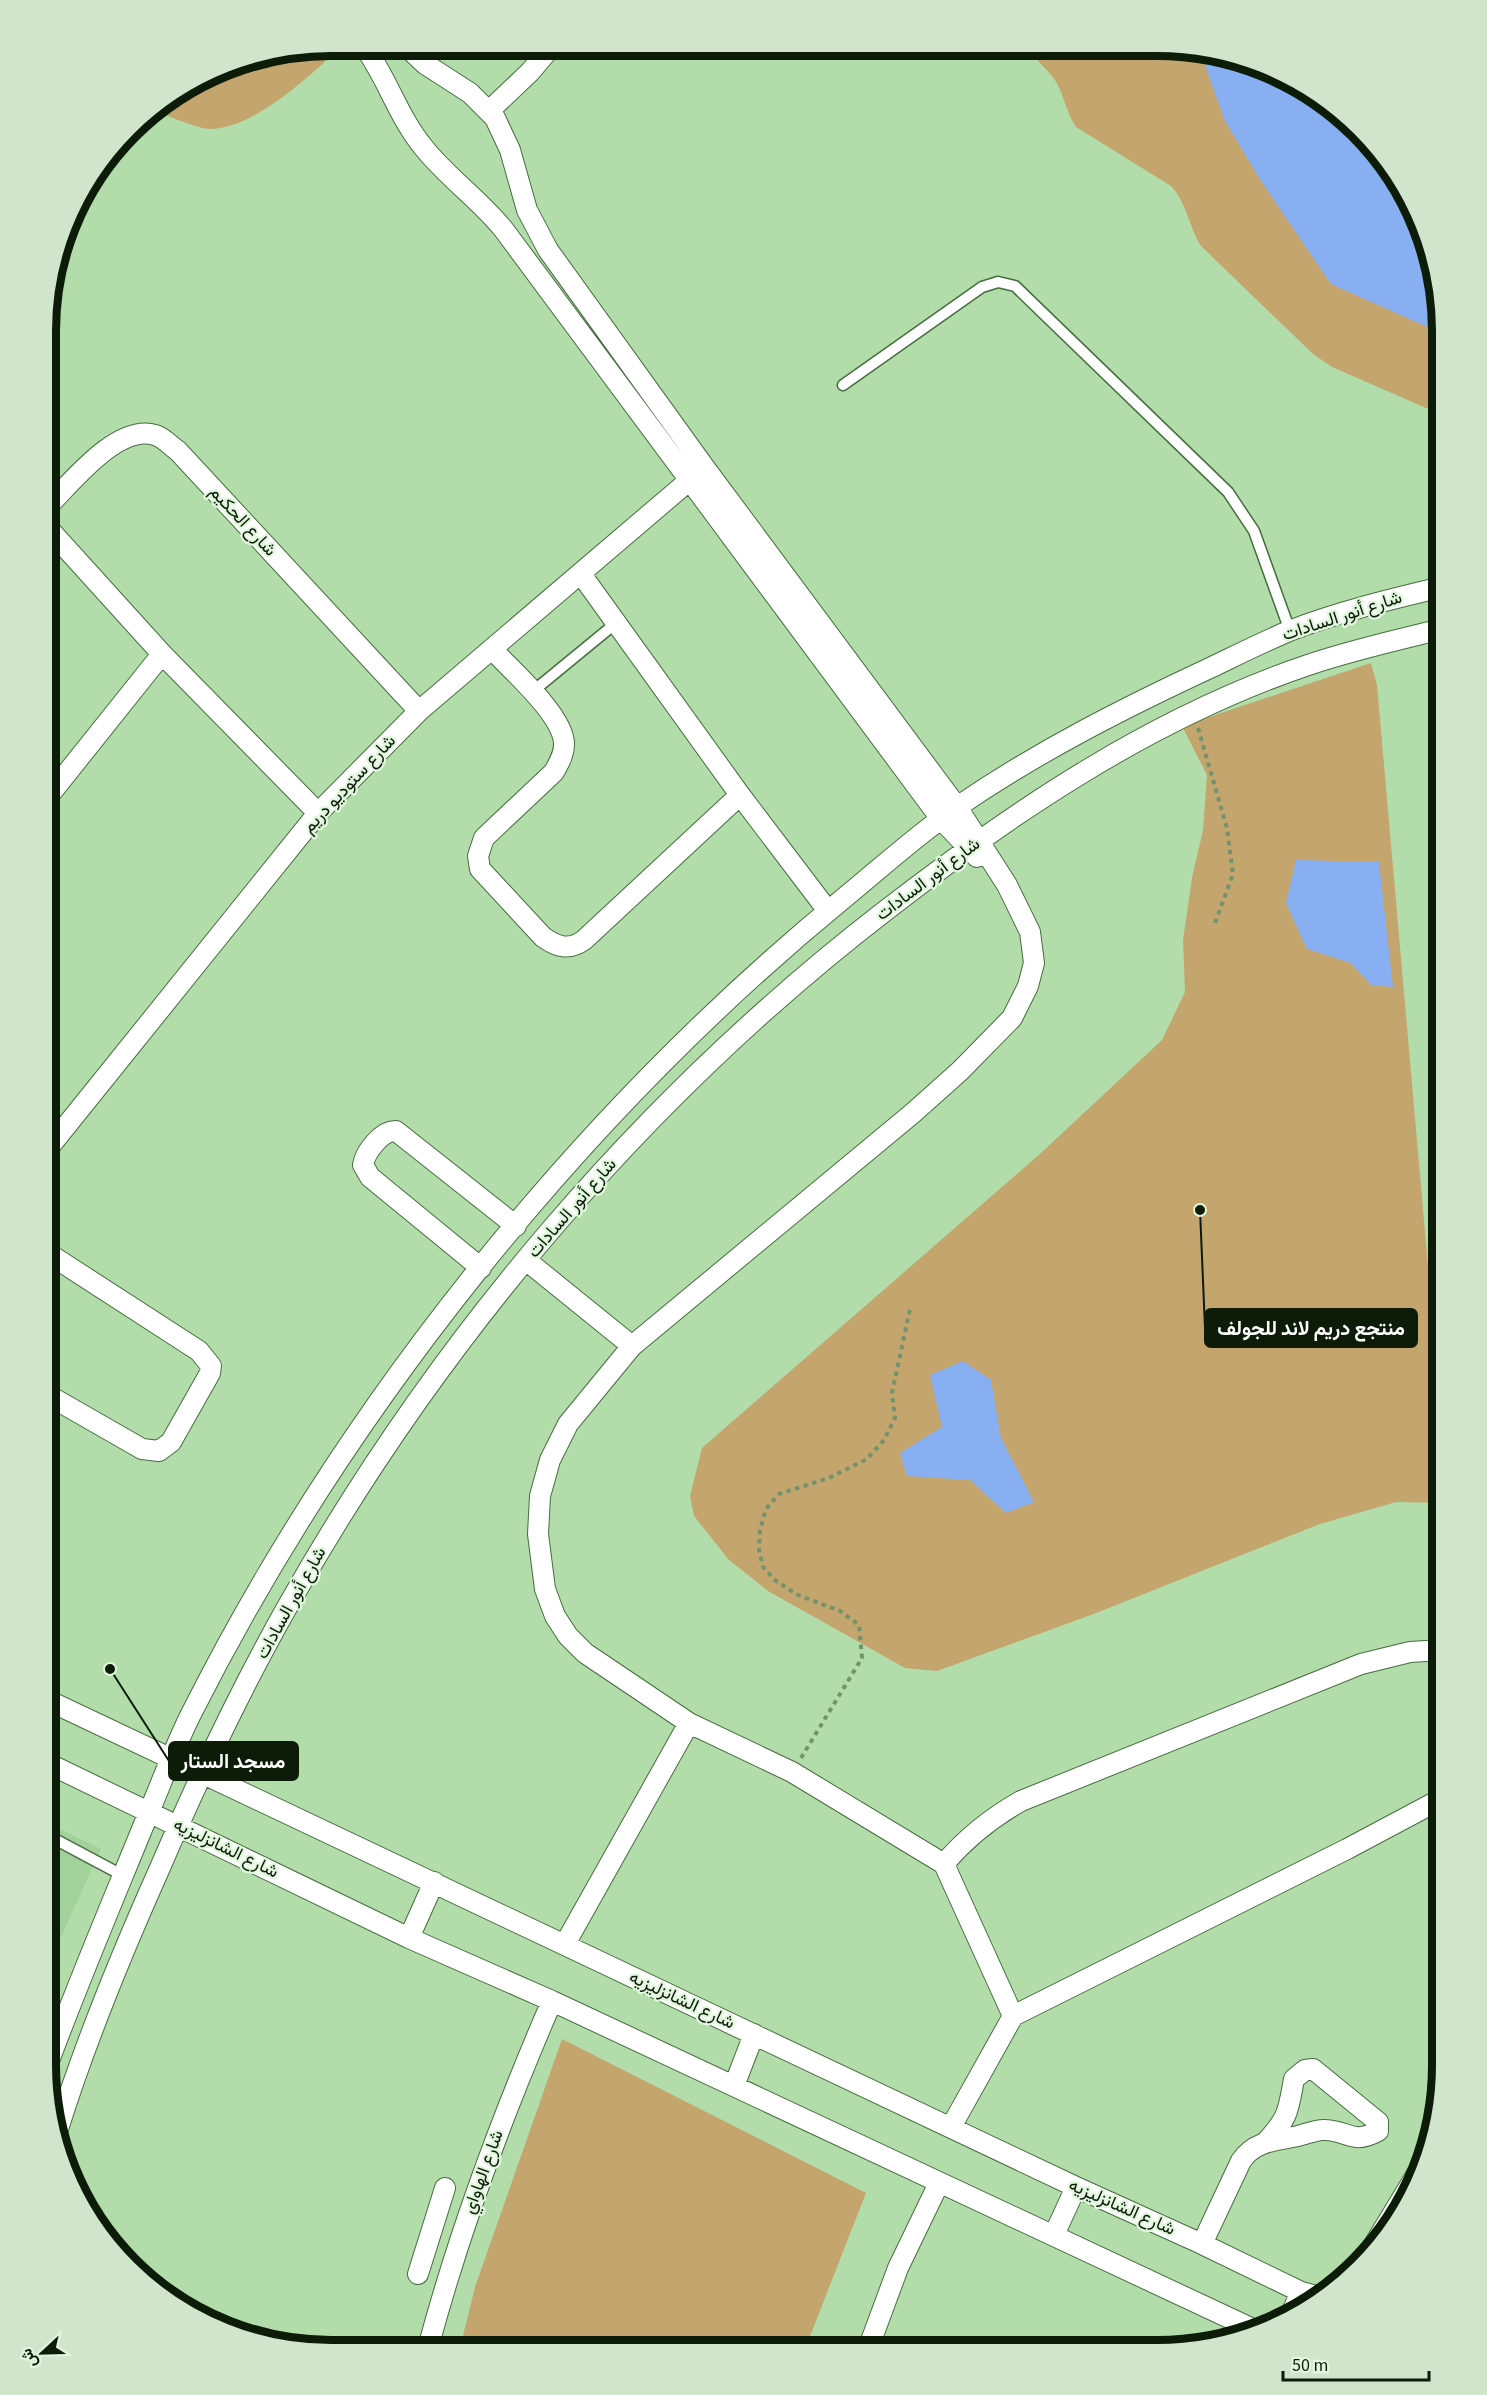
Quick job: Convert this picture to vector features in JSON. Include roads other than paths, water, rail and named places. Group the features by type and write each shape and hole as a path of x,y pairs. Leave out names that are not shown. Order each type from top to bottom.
{"street":[{"path":"369,56 423,148 437,164 476,198 504,230 941,819 973,844 1007,885 1030,932 1034,963 1028,986 1012,1018 960,1071 913,1113 632,1346 568,1424 550,1460 540,1496 538,1534 545,1589 555,1616 568,1636 585,1653 689,1723 792,1772 944,1864 1013,2016"},
{"path":"417,56 470,93 489,111 503,133 527,210 548,250 705,468 957,807 973,844"},
{"path":"489,111 544,56"},
{"name":"شارع الحكيم","path":"56,499 118,441 133,433 156,435 178,451 419,711"},
{"name":"شارع ستوديو دريم","path":"56,1140 318,813 419,711 705,468"},
{"path":"56,537 162,654 318,813"},
{"path":"581,574 740,795 828,911"},
{"name":"شارع أنور السادات","path":"56,2043 171,1756 230,1641 291,1536 335,1467 424,1340 516,1226 628,1100 709,1017 828,911 957,807 1126,709 1290,631 1382,601 1432,589"},
{"name":"شارع أنور السادات","path":"61,2119 90,2034 179,1824 203,1771 289,1604 343,1514 426,1388 527,1261 630,1141 739,1032 838,947 973,844 1099,763 1193,714 1311,664 1432,632"},
{"path":"493,650 532,692 560,728 564,742 561,759 554,772 491,830 478,856 480,869 543,937 555,945 567,948 584,940 740,795"},
{"path":"56,787 162,654"},
{"path":"481,1268 370,1177 363,1165 368,1152 387,1133 396,1131 516,1226"},
{"path":"56,1258 200,1351 211,1366 210,1373 171,1442 159,1451 142,1449 56,1400"},
{"path":"527,1261 632,1346"},
{"path":"944,1864 962,1842 998,1814 1021,1801 1362,1664 1410,1652 1432,1651"},
{"name":"شارع الشانزليزيه","path":"56,1704 203,1771 1076,2187 1308,2294"},
{"path":"565,1944 689,1723"},
{"name":"شارع الشانزليزيه","path":"56,1767 179,1824 409,1938 552,2001 1245,2325"},
{"path":"951,2127 1013,2016 1432,1804"},
{"path":"409,1938 434,1882"},
{"name":"شارع الهاواي","path":"430,2340 454,2254 513,2092 552,2001"},
{"path":"734,2086 754,2034"},
{"path":"1202,2244 1241,2161 1251,2150 1266,2142 1324,2129 1359,2139 1378,2131 1379,2126 1378,2122 1313,2069 1305,2070 1294,2079 1291,2104 1284,2123 1266,2142"},
{"path":"871,2340 898,2268 939,2183"},
{"path":"1054,2235 1076,2187"},
{"path":"418,2274 445,2188"},
{"path":"435,2219 464,2227"},
{"path":"427,2246 454,2254"}],"lane":[{"path":"843,385 982,287 998,282 1015,286 1228,492 1254,531 1290,631"},
{"path":"532,692 616,623"},
{"path":"56,1840 122,1875"}],"water":[{"path":"1203,60 1262,76 1294,92 1324,112 1351,136 1375,163 1395,193 1411,225 1426,277 1432,329 1331,284 1261,181 1225,121"},
{"path":"1296,860 1379,862 1393,987 1371,985 1351,963 1307,949 1286,903"},
{"path":"963,1361 991,1380 1001,1438 1034,1502 1006,1513 970,1480 907,1476 900,1453 942,1427 930,1375"}],"place":[{"name":"منتجع دريم لاند للجولف","path":"1200,1210"},
{"name":"مسجد الستار","path":"110,1669"}]}
